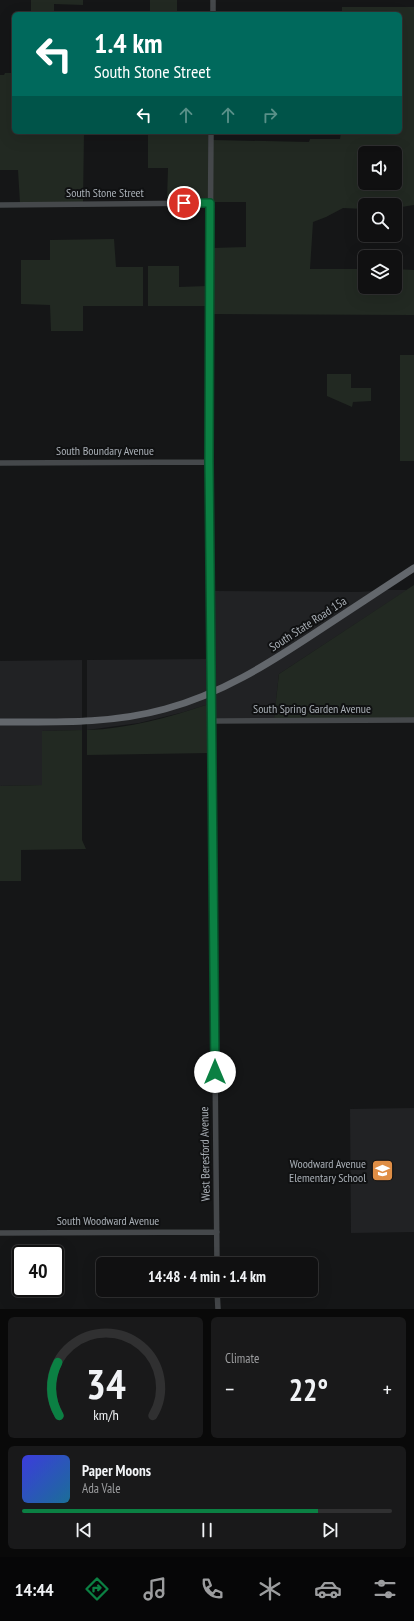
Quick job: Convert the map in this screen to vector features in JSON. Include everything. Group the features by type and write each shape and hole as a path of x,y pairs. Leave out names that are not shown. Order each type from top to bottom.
{"highway":[{"name":"South State Road 15a","path":"212,693 265,666 414,568"},
{"path":"0,722 84,722 116,719 164,710 212,693"}],"street":[{"path":"213,0 213,12"},
{"name":"West Beresford Avenue","path":"211,134 209,462 217,1257"},
{"name":"South Stone Street","path":"0,205 210,203"},
{"name":"South Boundary Avenue","path":"0,463 209,462"},
{"name":"South Spring Garden Avenue","path":"211,721 414,720"},
{"name":"South Woodward Avenue","path":"0,1233 217,1232"},
{"path":"218,1297 218,1309"}],"shaded area":[{"path":"31,0 83,0 83,5 54,4 54,12 31,12"},
{"path":"150,0 177,0 177,12 150,12"},
{"path":"342,7 414,7 414,205 402,207 402,198 358,198 358,209 343,208 313,222 310,269 358,269 358,294 402,294 402,269 414,270 414,315 212,314 213,248 246,247 246,202 213,202 213,140 309,142 310,139 340,139 341,134 402,134 402,12 342,12"},
{"path":"5,73 12,73 12,134 84,134 83,202 20,203 18,170 0,170 0,75 4,75"},
{"path":"148,134 208,134 208,201 167,201 168,168 148,168"},
{"path":"114,239 116,267 143,267 143,306 83,306 83,331 51,331 50,305 21,304 21,260 50,260 50,240"},
{"path":"148,266 179,266 179,287 207,286 207,306 148,306"},
{"path":"400,355 414,355 414,461 400,461"},
{"path":"327,374 351,374 351,388 371,388 371,401 353,402 352,407 327,396"},
{"path":"414,585 414,718 274,718 279,674"},
{"path":"384,590 407,590 279,674 274,718 213,718 214,695"},
{"path":"213,591 376,591 271,660 214,690"},
{"path":"209,659 209,692 148,711 87,719 87,660"},
{"path":"82,660 82,720 0,720 0,661"},
{"path":"209,697 209,704 184,712 139,723 87,730 87,724"},
{"path":"209,704 209,753 87,755 87,730 149,722"},
{"path":"82,724 82,730 42,731 42,785 0,786 0,725"},
{"path":"82,730 82,840 86,849 21,850 21,881 0,881 0,786 42,785 42,731"},
{"name":"Woodward Avenue Elementary School","path":"414,1108 414,1232 351,1233 350,1109"}],"place":[{"name":"Woodward Avenue Elementary School","path":"382,1171"}],"route":[{"path":"184,203 210,203 209,462 215,1072"}]}
